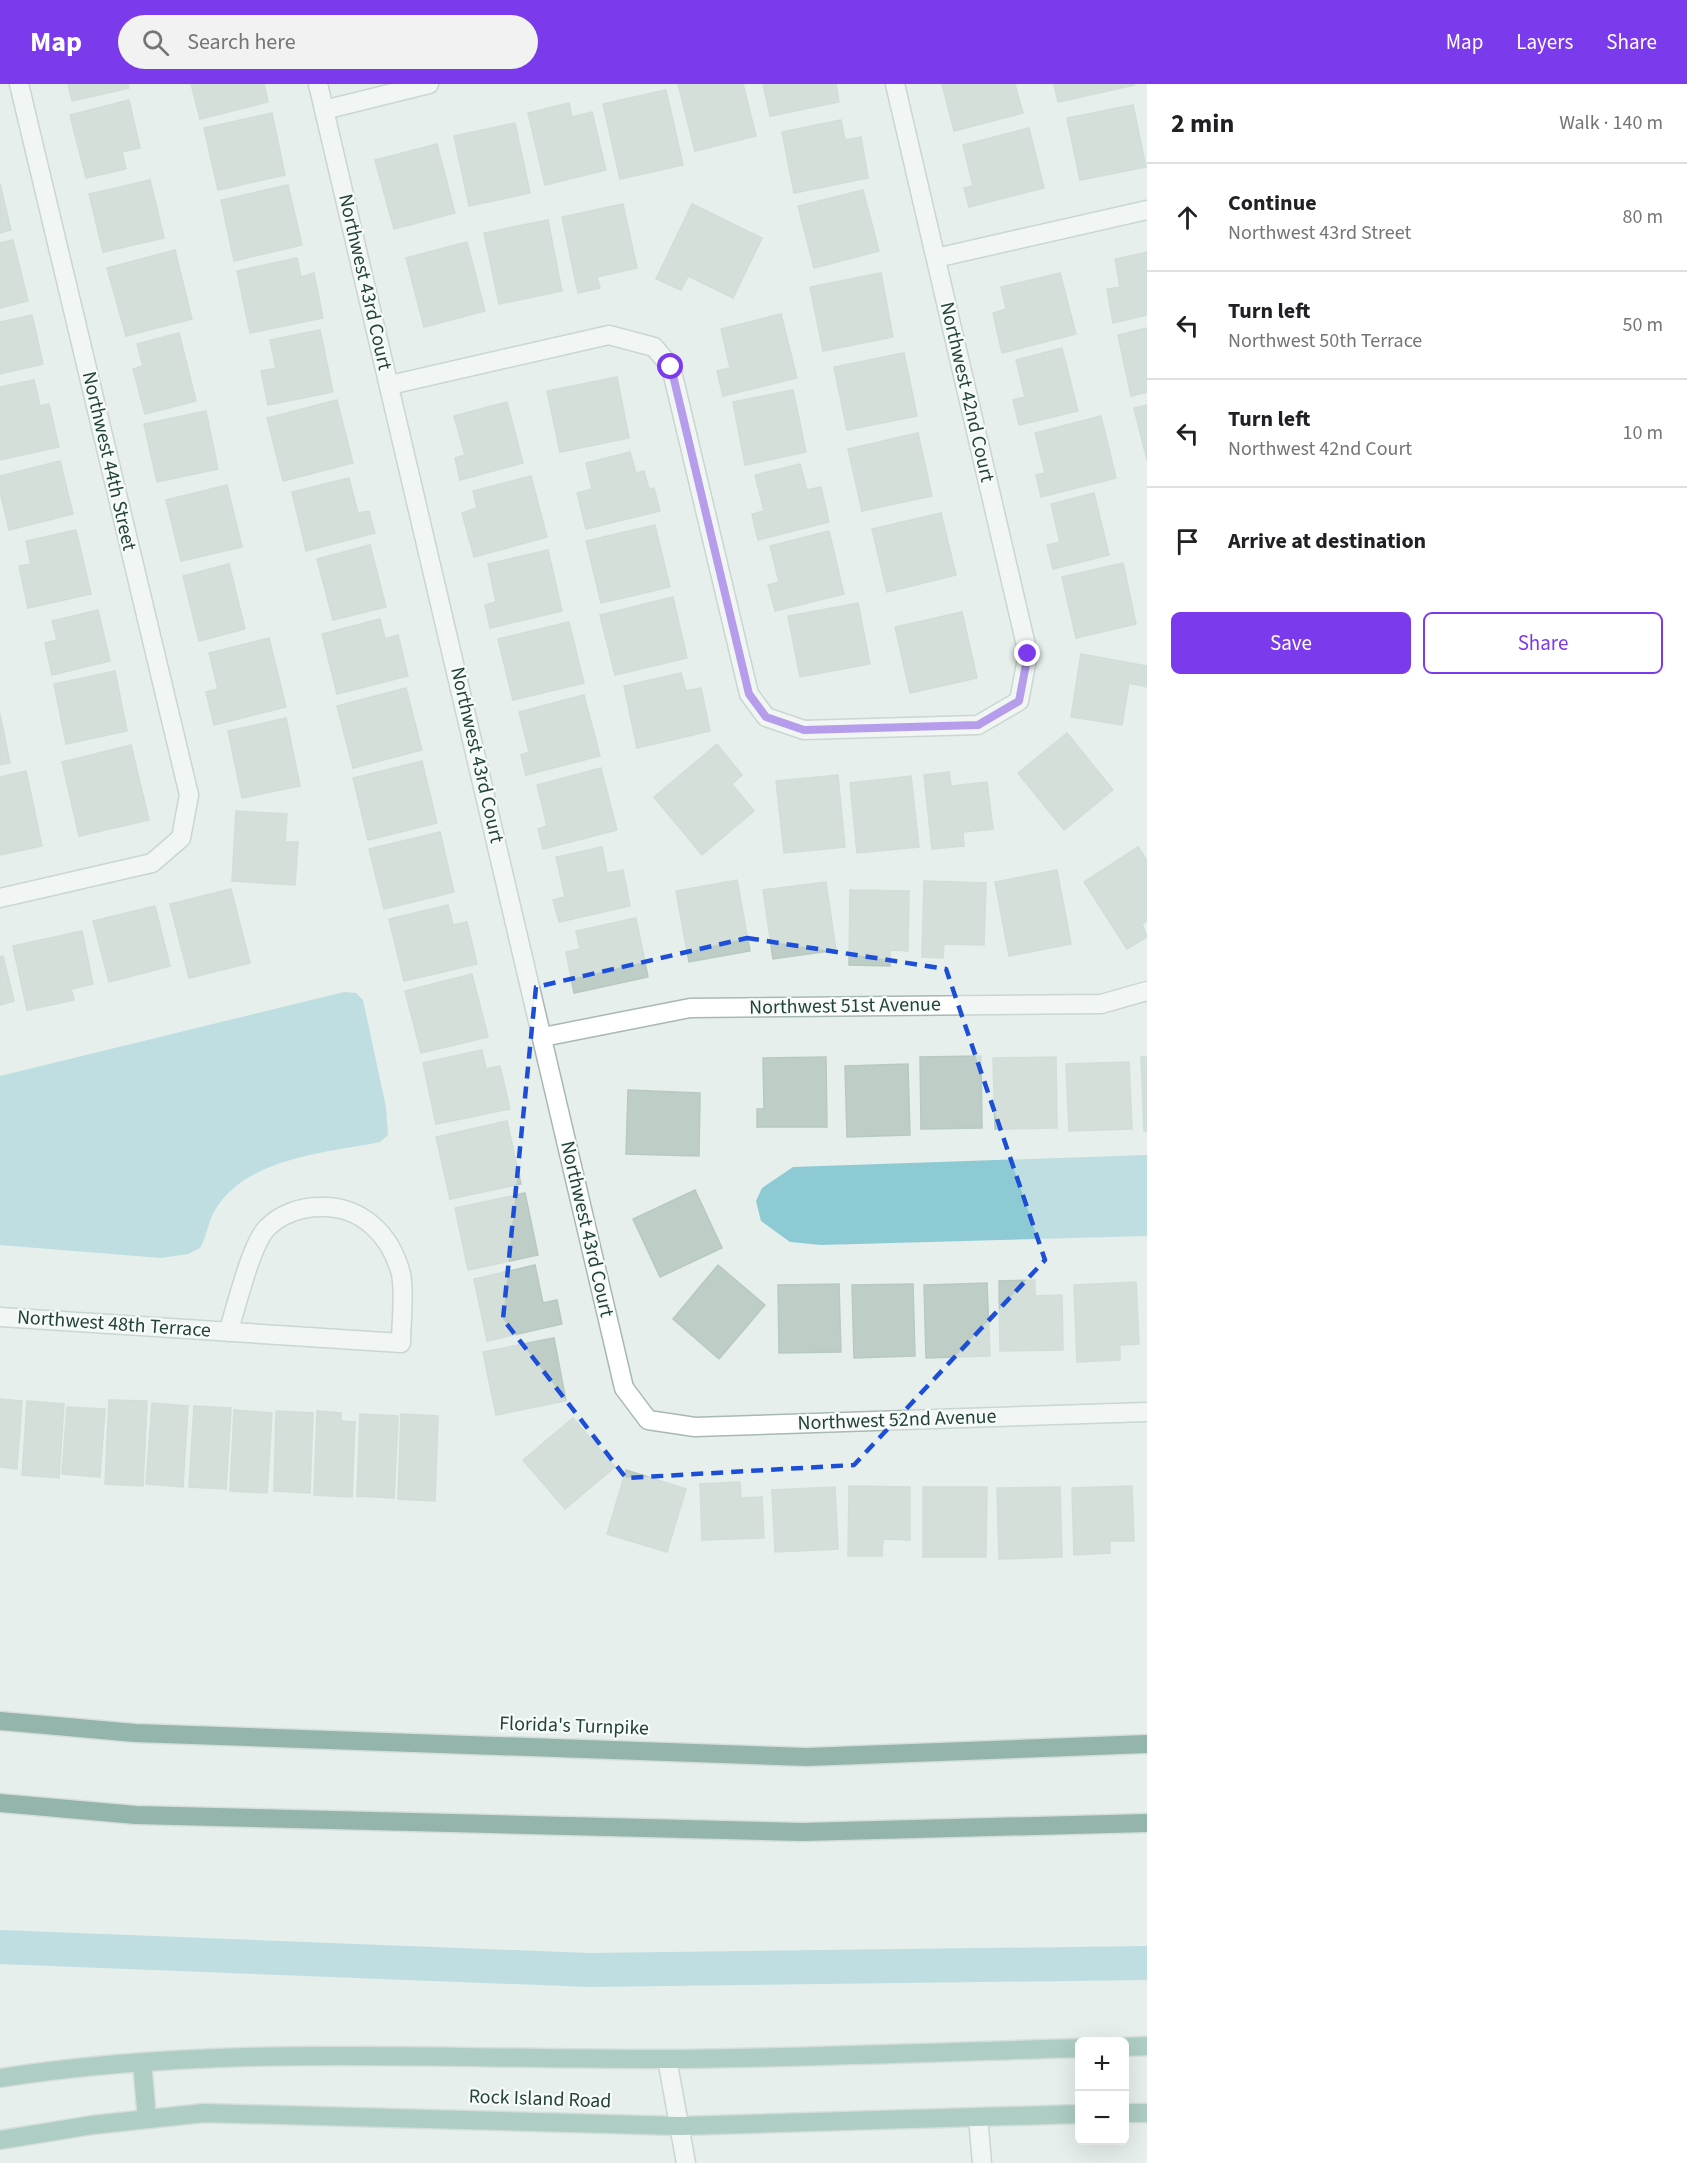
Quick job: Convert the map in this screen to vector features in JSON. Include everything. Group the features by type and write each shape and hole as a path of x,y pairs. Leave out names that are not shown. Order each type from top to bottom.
{"highway":[{"name":"Florida's Turnpike","path":"0,1721 135,1733 807,1757 1147,1744"},
{"path":"0,1803 136,1815 802,1832 1147,1823"}],"main road":[{"path":"1129,2047 1147,2046"},
{"name":"Rock Island Road","path":"0,2078 76,2066 142,2061 361,2055 667,2059 1075,2048"},
{"path":"142,2061 147,2119"},
{"name":"Rock Island Road","path":"0,2140 204,2113 680,2126 1075,2114"},
{"path":"1129,2113 1147,2113"}],"street":[{"name":"Northwest 44th Street","path":"0,898 152,863 181,838 189,795 19,84"},
{"name":"Northwest 43rd Court","path":"318,84 624,1388 648,1420"},
{"path":"324,110 429,84"},
{"name":"Northwest 42nd Court","path":"390,385 609,334 654,347 671,367 749,694 766,717 804,730 978,725 1019,701 1028,654 896,84"},
{"path":"936,258 1147,210"},
{"name":"Northwest 51st Avenue","path":"543,1037 690,1008 1101,1004 1147,991"},
{"name":"Northwest 48th Terrace","path":"0,1317 228,1332 401,1343 401,1275 392,1251 378,1231 359,1214 339,1207 298,1209 280,1217 266,1229 256,1247 228,1332"},
{"name":"Northwest 52nd Avenue","path":"648,1420 695,1427 1147,1412"},
{"path":"667,2059 686,2163"},
{"path":"978,2117 982,2163"}],"highlighted area":[{"path":"747,938 946,969 1045,1260 854,1465 626,1478 503,1319 536,987"}],"water":[{"path":"344,992 356,993 363,1000 386,1107 388,1135 380,1142 289,1160 247,1179 229,1192 215,1210 200,1248 188,1254 161,1258 0,1245 0,1076"},
{"path":"1147,1155 1147,1236 821,1245 790,1242 761,1221 756,1201 762,1188 793,1167"}],"building":[{"path":"68,84 128,84 129,88 72,101"},
{"path":"191,84 264,84 268,102 200,119"},
{"path":"678,84 743,84 756,136 695,151"},
{"path":"763,84 836,84 839,102 770,116"},
{"path":"942,84 1015,84 1023,113 954,131"},
{"path":"1054,84 1133,84 1134,85 1058,102"},
{"path":"666,90 683,165 620,179 603,104"},
{"path":"129,100 140,148 122,152 126,169 86,178 70,115"},
{"path":"569,103 572,117 592,112 606,170 545,185 528,113"},
{"path":"1133,105 1146,167 1080,180 1067,118"},
{"path":"272,113 285,175 218,190 204,128"},
{"path":"841,120 845,140 861,137 868,178 794,193 782,132"},
{"path":"515,123 530,193 469,206 454,136"},
{"path":"1029,128 1044,188 969,207 964,188 973,186 963,145"},
{"path":"437,144 455,213 394,229 375,160"},
{"path":"150,180 164,238 103,252 89,194"},
{"path":"0,184 11,230 0,233"},
{"path":"288,185 302,245 234,261 221,200"},
{"path":"863,190 879,251 814,268 798,206"},
{"path":"623,204 637,268 597,277 600,288 578,293 562,217"},
{"path":"692,204 762,238 733,298 688,276 681,290 656,279"},
{"path":"548,220 562,291 499,304 484,233"},
{"path":"13,240 28,301 0,308 0,243"},
{"path":"467,242 485,311 424,327 406,258"},
{"path":"175,250 192,319 126,336 107,268"},
{"path":"1147,252 1147,315 1113,323 1107,289 1120,287 1115,259"},
{"path":"297,258 301,277 314,273 323,318 250,333 237,271"},
{"path":"881,273 893,337 823,351 810,287"},
{"path":"1060,273 1076,334 1002,353 993,313 1006,309 1001,287"},
{"path":"781,314 797,378 723,396 717,371 730,368 721,329"},
{"path":"32,315 43,364 0,374 0,322"},
{"path":"1147,328 1147,392 1131,396 1118,335"},
{"path":"320,330 333,392 268,405 261,371 276,368 270,340"},
{"path":"179,333 196,401 145,414 133,369 143,366 137,344"},
{"path":"1062,348 1078,411 1019,425 1013,400 1025,397 1016,360"},
{"path":"904,353 917,416 847,430 834,367"},
{"path":"617,377 629,438 560,452 547,391"},
{"path":"34,380 40,406 49,404 59,447 0,460 0,387"},
{"path":"793,390 806,452 745,465 733,402"},
{"path":"337,400 353,463 283,481 267,418"},
{"path":"507,402 523,463 460,480 455,458 465,455 454,416"},
{"path":"1147,405 1147,460 1134,408"},
{"path":"206,411 218,469 157,482 144,424"},
{"path":"1101,416 1116,478 1041,497 1036,475 1045,473 1035,433"},
{"path":"918,433 932,496 862,511 848,449"},
{"path":"630,452 636,473 644,471 649,489 654,488 660,511 586,529 577,493 592,489 586,463"},
{"path":"60,461 73,514 9,530 0,492 0,476"},
{"path":"800,464 807,490 821,487 829,522 758,540 752,514 764,511 755,475"},
{"path":"531,476 547,537 474,557 462,513 477,508 473,491"},
{"path":"349,478 358,513 369,511 375,533 306,551 292,492"},
{"path":"227,485 242,547 181,561 166,500"},
{"path":"1094,493 1109,555 1053,569 1047,545 1060,542 1051,504"},
{"path":"941,513 956,575 887,592 872,529"},
{"path":"655,525 670,587 601,603 586,541"},
{"path":"76,530 91,594 28,608 19,566 31,564 26,541"},
{"path":"829,531 844,594 775,611 768,585 779,582 770,546"},
{"path":"370,545 386,607 333,620 317,559"},
{"path":"548,550 562,611 490,628 485,605 496,602 488,564"},
{"path":"1123,563 1136,624 1076,638 1062,577"},
{"path":"229,564 245,629 199,641 183,576"},
{"path":"673,597 687,658 615,675 600,615"},
{"path":"858,603 870,664 800,677 788,616"},
{"path":"98,610 110,661 52,675 45,643 57,640 52,621"},
{"path":"962,612 977,678 910,693 895,627"},
{"path":"380,619 385,639 398,635 408,676 337,694 322,634"},
{"path":"569,622 584,683 513,700 498,639"},
{"path":"269,638 286,707 214,725 206,692 218,689 209,653"},
{"path":"1081,654 1147,666 1147,687 1129,683 1122,725 1071,717"},
{"path":"115,671 127,731 66,744 54,684"},
{"path":"681,673 686,691 701,688 710,731 637,748 624,686"},
{"path":"406,688 422,750 353,768 337,706"},
{"path":"584,695 600,756 526,775 521,755 529,752 519,712"},
{"path":"0,714 10,763 0,765"},
{"path":"286,718 300,786 242,798 228,731"},
{"path":"1067,733 1113,790 1064,830 1018,773"},
{"path":"717,744 742,775 732,784 754,811 702,855 654,797"},
{"path":"131,745 149,820 79,836 62,762"},
{"path":"422,761 437,823 368,840 353,778"},
{"path":"601,768 617,830 543,849 538,829 547,826 537,785"},
{"path":"26,771 42,846 0,855 0,777"},
{"path":"949,772 951,786 987,782 993,829 963,832 964,846 932,849 924,775"},
{"path":"838,775 845,847 784,853 776,781"},
{"path":"911,776 919,847 857,853 850,783"},
{"path":"236,811 287,814 285,842 298,842 295,885 232,881"},
{"path":"440,832 454,892 384,909 369,849"},
{"path":"602,847 607,873 623,870 630,906 559,922 553,900 565,897 556,857"},
{"path":"1138,847 1147,860 1147,921 1142,924 1147,937 1127,949 1084,882"},
{"path":"1057,870 1071,944 1009,956 995,882"},
{"path":"737,880 750,951 689,962 676,891"},
{"path":"924,881 986,883 984,945 944,944 943,958 922,957"},
{"path":"826,882 836,950 773,959 763,890"},
{"path":"231,889 250,963 189,978 170,904"},
{"path":"850,890 909,891 908,951 890,950 890,966 849,965"},
{"path":"448,905 453,925 467,922 477,964 404,981 389,919"},
{"path":"155,906 170,966 109,982 93,921"},
{"path":"636,918 648,977 574,993 566,952 580,949 576,931"},
{"path":"82,931 93,984 71,989 74,1000 27,1010 13,946"},
{"path":"3,956 14,1001 0,1005 0,957"},
{"path":"472,974 488,1037 421,1053 405,991"},
{"path":"482,1050 486,1069 500,1066 510,1109 436,1124 423,1063"},
{"path":"981,1056 982,1128 921,1129 920,1057"},
{"path":"826,1057 827,1127 757,1127 757,1109 764,1109 763,1058"},
{"path":"1056,1057 1057,1128 995,1129 993,1058"},
{"path":"1141,1057 1147,1057 1147,1131 1144,1131"},
{"path":"1129,1062 1132,1129 1069,1131 1066,1064"},
{"path":"908,1064 910,1135 847,1137 845,1066"},
{"path":"628,1090 700,1093 699,1156 626,1154"},
{"path":"507,1121 521,1184 450,1199 436,1137"},
{"path":"695,1190 722,1248 660,1277 633,1219"},
{"path":"525,1193 538,1255 468,1270 455,1208"},
{"path":"535,1265 543,1303 557,1300 562,1324 487,1341 474,1279"},
{"path":"718,1265 765,1305 719,1359 673,1319"},
{"path":"1035,1280 1035,1296 1062,1295 1063,1350 1000,1351 999,1281"},
{"path":"1136,1282 1139,1344 1120,1345 1120,1360 1077,1362 1074,1285"},
{"path":"987,1283 990,1356 926,1358 924,1285"},
{"path":"839,1284 841,1352 779,1353 778,1285"},
{"path":"913,1284 915,1356 854,1358 852,1285"},
{"path":"554,1338 566,1401 496,1415 483,1352"},
{"path":"0,1399 22,1401 17,1469 0,1467"},
{"path":"109,1400 147,1401 143,1486 105,1484"},
{"path":"27,1401 64,1404 59,1478 22,1475"},
{"path":"152,1403 188,1406 183,1487 146,1484"},
{"path":"194,1406 231,1408 226,1489 189,1487"},
{"path":"67,1407 105,1409 100,1477 62,1474"},
{"path":"234,1410 272,1413 267,1493 230,1491"},
{"path":"276,1411 313,1413 310,1493 274,1491"},
{"path":"317,1411 341,1413 341,1421 355,1422 352,1497 314,1495"},
{"path":"360,1414 398,1416 394,1498 357,1496"},
{"path":"401,1414 438,1416 435,1501 398,1499"},
{"path":"573,1418 615,1467 565,1509 523,1460"},
{"path":"626,1470 686,1489 667,1552 607,1534"},
{"path":"740,1482 741,1498 762,1497 764,1538 702,1540 700,1484"},
{"path":"849,1486 910,1487 910,1540 883,1539 882,1556 848,1556"},
{"path":"1132,1486 1134,1541 1110,1541 1110,1553 1074,1555 1072,1488"},
{"path":"835,1487 838,1549 775,1552 772,1490"},
{"path":"923,1487 987,1487 986,1557 923,1557"},
{"path":"1060,1487 1062,1557 999,1559 997,1488"}],"waterway":[{"path":"0,1947 589,1970 1147,1963"}],"route":[{"path":"671,367 749,694 766,717 804,730 978,725 1019,701 1028,654"}]}
